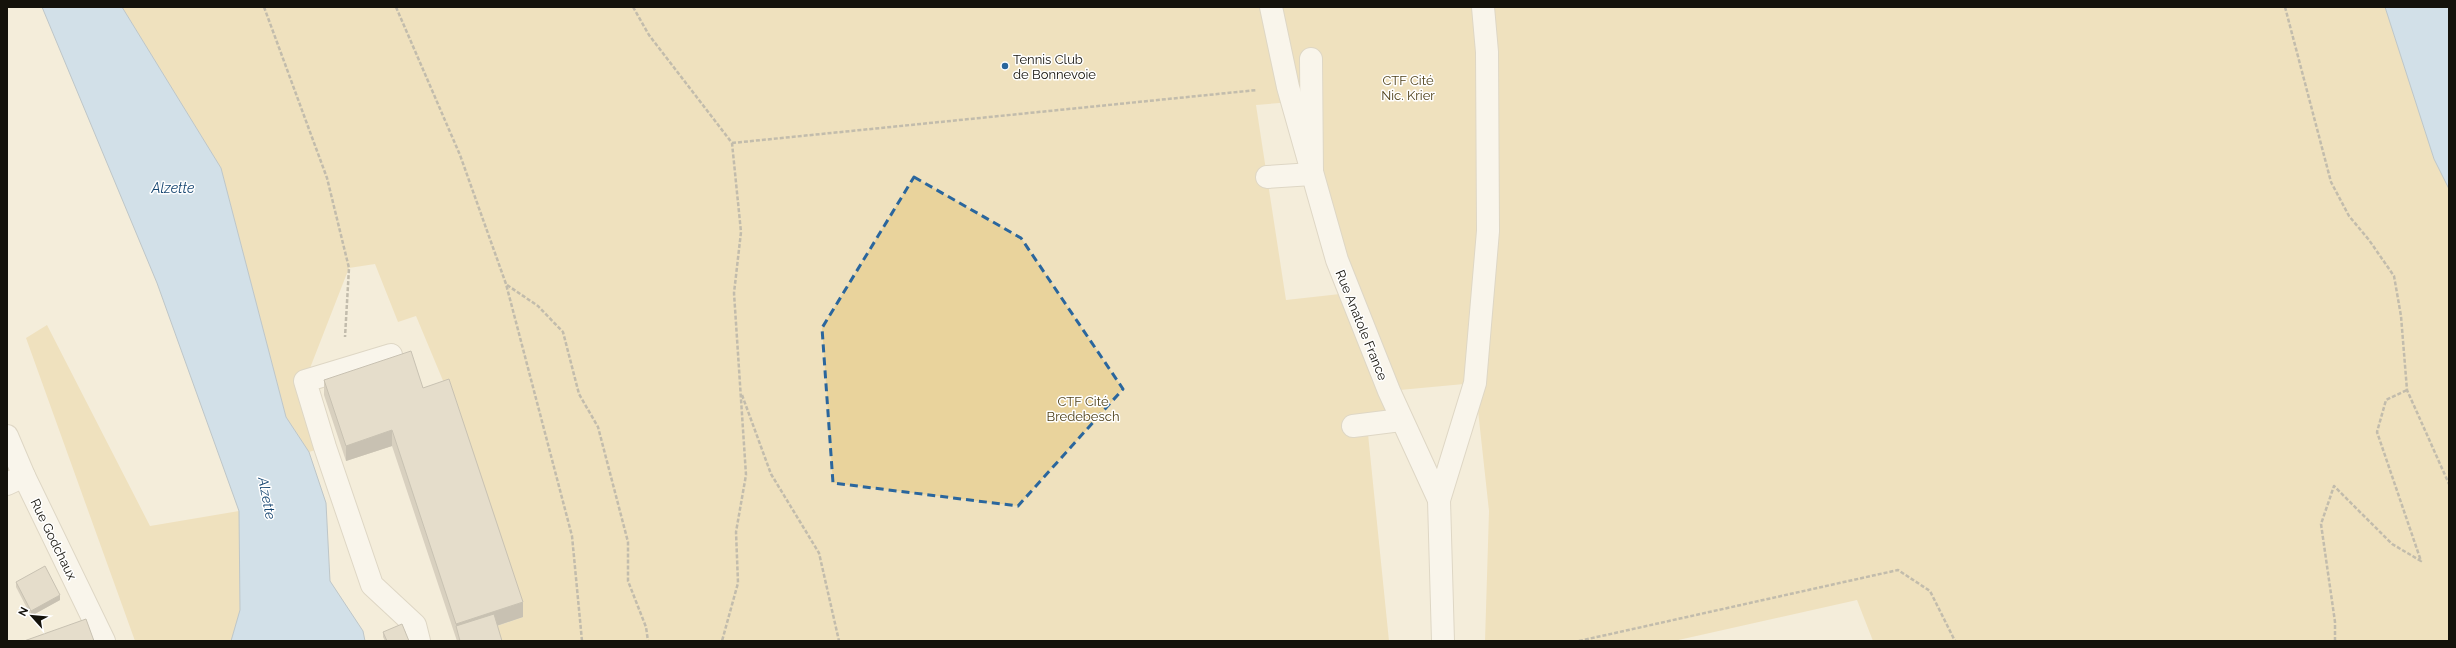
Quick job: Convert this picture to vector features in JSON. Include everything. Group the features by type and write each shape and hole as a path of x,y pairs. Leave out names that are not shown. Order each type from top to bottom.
{"street":[{"name":"Rue Anatole France","path":"1271,7 1288,87 1337,260 1402,420 1439,500 1443,641"},
{"path":"1439,500 1476,376 1488,231 1487,52 1483,7"},
{"path":"1267,177 1312,174 1311,59"},
{"path":"391,355 305,381 325,447 372,585 415,625 419,641"},
{"path":"1353,426 1402,420"},
{"name":"Rue Godchaux","path":"7,436 15,480 104,641"}],"path":[{"path":"264,7 327,178 349,268 344,369"},
{"path":"396,7 460,155 506,284 572,536 582,641"},
{"path":"633,7 649,35 732,143 741,232 734,293 746,475 736,532 738,583 722,641"},
{"path":"2285,7 2331,182 2349,216 2369,240 2394,276 2402,316 2406,390 2449,484"},
{"path":"732,143 1288,87"},
{"path":"506,284 538,306 564,332 579,394 598,427 628,542 628,581 646,627 648,641"},
{"path":"2335,641 2336,622 2321,524 2334,486 2392,544 2421,561 2377,432 2386,400 2406,390"},
{"path":"740,391 771,474 819,553 839,641"},
{"path":"1579,641 1898,570 1930,590 1955,641"}],"highlighted area":[{"path":"914,177 1021,238 1123,389 1018,506 833,483 822,328"}],"green space":[{"path":"122,7 2385,7 2434,159 2449,189 2449,641 1873,641 1857,600 1674,641 1485,641 1489,511 1475,383 1389,391 1401,420 1367,424 1389,641 498,641 494,627 523,617 449,395 416,316 398,322 375,264 349,268 305,381 325,447 309,452 286,417 221,168","holes":["1292,102 1349,293 1286,300 1256,105"]},
{"path":"47,325 150,526 239,511 240,610 231,641 135,641 26,338"}],"water":[{"name":"Alzette","path":"42,7 122,7 221,168 286,417 309,452 326,503 330,581 363,631 365,641 231,641 240,610 239,511 157,283"},
{"path":"2385,7 2449,7 2449,189 2434,159"}],"building":[{"path":"411,351 423,388 449,379 523,602 456,624 392,430 346,446 324,380"},
{"path":"45,566 60,595 31,611 16,582"},
{"path":"494,614 502,641 460,641 456,626"},
{"path":"86,619 94,641 24,641"},
{"path":"402,624 409,641 387,641 383,632"}],"place":[{"name":"Tennis Club de Bonnevoie","path":"1005,66"}],"park label":[{"name":"CTF Cité Nic. Krier","path":"1408,88"},
{"name":"CTF Cité Bredebesch","path":"1083,408"}]}
